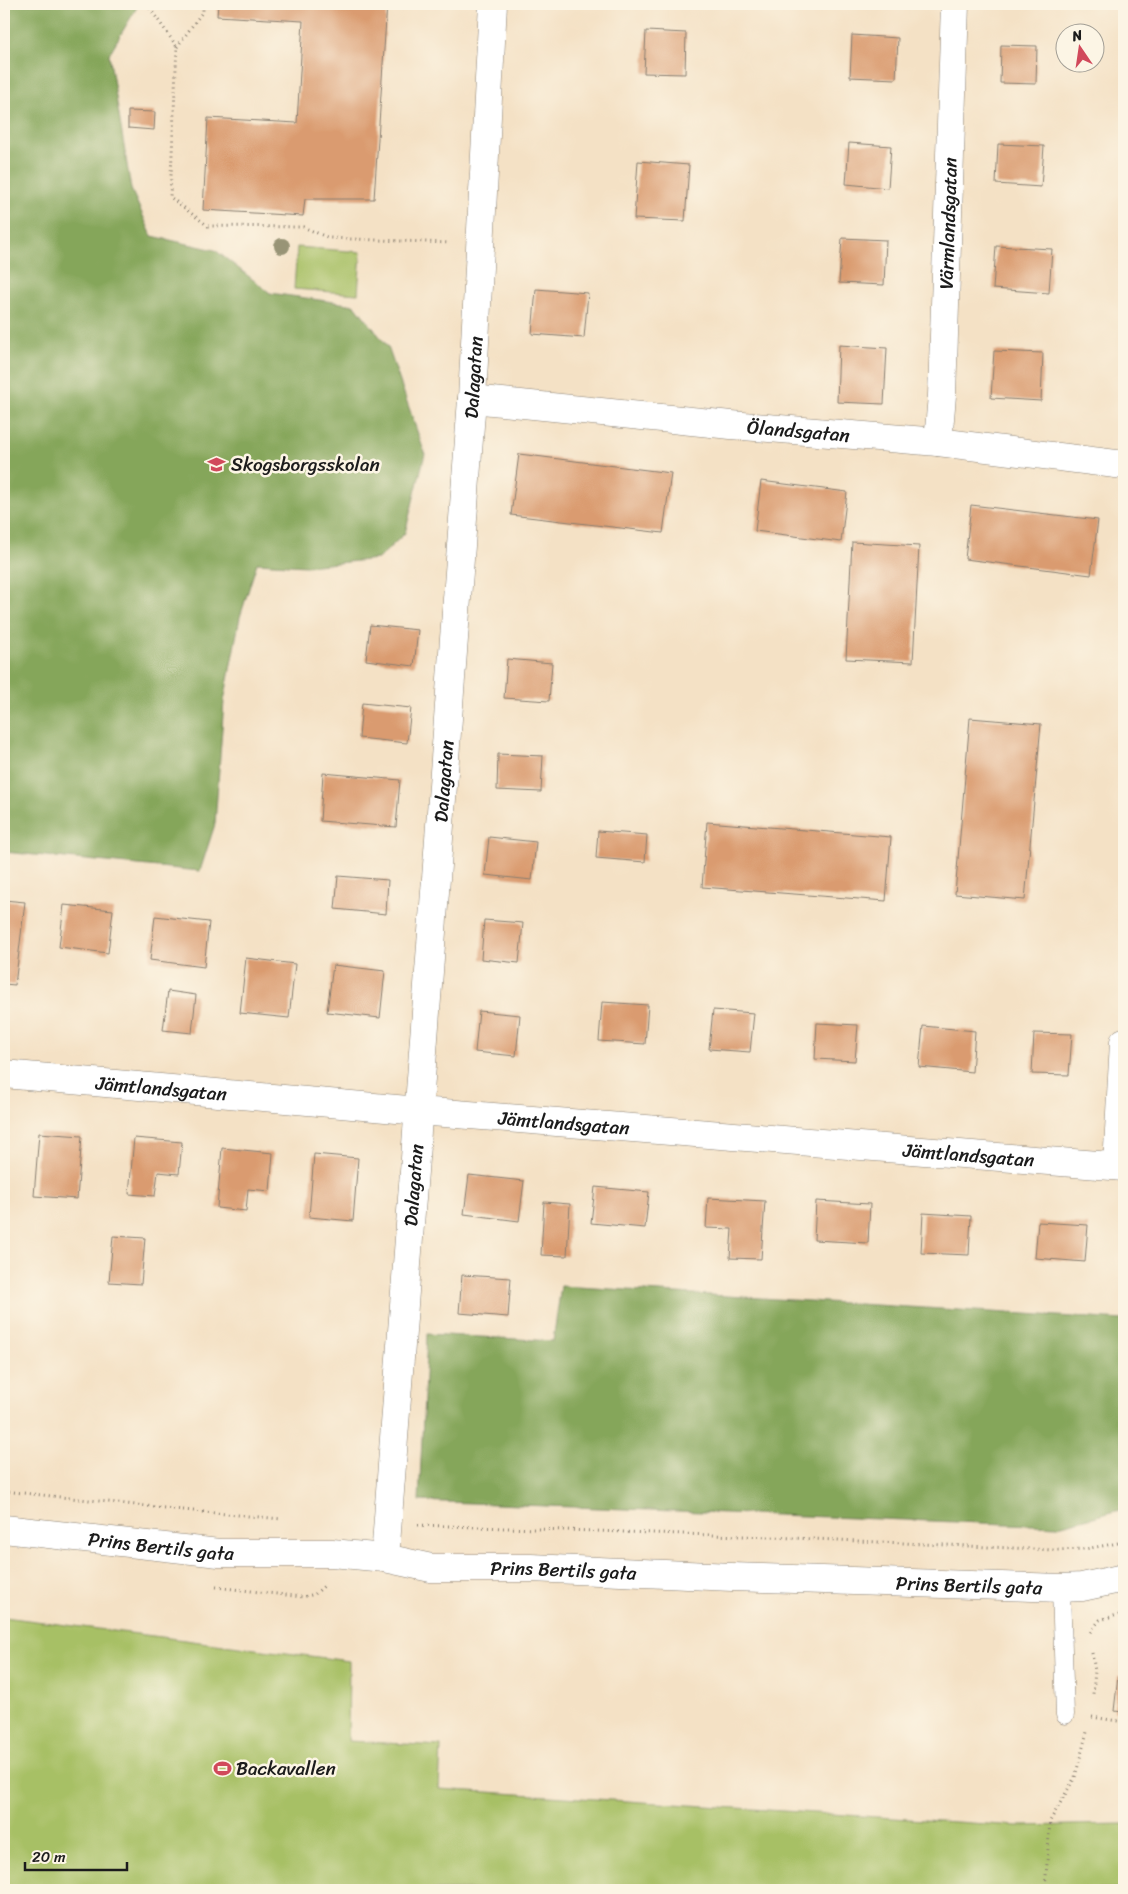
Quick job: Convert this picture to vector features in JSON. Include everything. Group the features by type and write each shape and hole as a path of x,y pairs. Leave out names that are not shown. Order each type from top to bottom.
{"street":[{"name":"Dalagatan","path":"385,1558 472,399 493,4"},
{"name":"Värmlandsgatan","path":"938,442 943,386 955,4"},
{"name":"Ölandsgatan","path":"472,399 731,425 938,442 1124,465"},
{"path":"1121,1167 1124,1042"},
{"name":"Jämtlandsgatan","path":"4,1074 419,1112 1121,1167"},
{"name":"Prins Bertils gata","path":"4,1529 219,1553 332,1553 385,1558 431,1568 531,1568 1061,1588 1082,1587 1124,1578"}],"lane":[{"path":"1061,1588 1065,1715"}],"path":[{"path":"147,4 177,47"},
{"path":"203,4 203,12 177,47 170,197 208,226 303,227 329,238 437,243 480,239"},
{"path":"4,1491 193,1512 287,1520"},
{"path":"387,1524 771,1537 1056,1550 1124,1542"},
{"path":"1088,1637 1100,1620 1124,1613"},
{"path":"1090,1645 1095,1671 1093,1699"},
{"path":"1045,1890 1050,1821 1075,1777 1092,1708"},
{"path":"1091,1717 1124,1722"}],"green space":[{"name":"Skogsborgsskolan","path":"4,4 139,4 109,54 131,189 152,236 215,250 270,293 355,305 388,347 425,454 405,533 378,559 306,566 257,563 240,617 224,701 215,824 200,871 4,852"},
{"path":"297,247 361,252 358,294 294,289"},
{"path":"561,1286 1124,1320 1124,1509 1058,1526 419,1501 427,1334 553,1341"},
{"name":"Backavallen","path":"4,1617 349,1661 348,1741 441,1746 439,1789 1018,1826 1124,1824 1124,1890 4,1890"}],"building":[{"path":"218,4 387,4 374,199 305,199 303,216 203,210 208,118 297,123 303,21 217,16"},
{"path":"646,31 686,33 685,74 644,73"},
{"path":"852,35 898,38 896,79 850,77"},
{"path":"1001,45 1037,46 1036,84 1000,83"},
{"path":"128,111 155,112 154,130 128,128"},
{"path":"849,143 891,146 888,188 846,184"},
{"path":"998,144 1044,146 1041,187 996,184"},
{"path":"638,161 689,165 685,221 634,219"},
{"path":"842,238 886,240 884,285 839,283"},
{"path":"996,246 1052,249 1049,293 993,289"},
{"path":"536,289 588,293 584,338 532,334"},
{"path":"839,345 887,348 884,404 837,402"},
{"path":"994,351 1043,353 1041,401 991,398"},
{"path":"519,454 671,473 663,533 511,515"},
{"path":"761,481 847,492 841,542 755,531"},
{"path":"971,505 1098,520 1091,575 965,559"},
{"path":"852,542 919,546 913,662 846,659"},
{"path":"370,625 418,630 414,666 366,660"},
{"path":"507,659 552,663 549,701 504,698"},
{"path":"362,703 411,708 407,743 359,738"},
{"path":"970,718 1041,724 1025,900 955,894"},
{"path":"498,754 543,756 541,792 497,790"},
{"path":"323,773 400,780 396,827 320,821"},
{"path":"707,822 891,837 886,901 702,887"},
{"path":"598,831 647,835 645,862 596,858"},
{"path":"489,837 536,842 532,880 485,875"},
{"path":"338,876 388,880 386,914 335,909"},
{"path":"4,900 25,902 15,985 4,984"},
{"path":"64,905 113,910 108,953 59,947"},
{"path":"155,916 209,922 204,967 150,960"},
{"path":"484,920 523,923 519,963 481,959"},
{"path":"246,958 295,964 289,1018 240,1013"},
{"path":"333,965 385,971 380,1018 327,1012"},
{"path":"168,991 196,995 192,1033 163,1030"},
{"path":"602,1002 648,1005 645,1044 599,1041"},
{"path":"713,1010 754,1013 750,1052 709,1049"},
{"path":"479,1011 520,1015 516,1056 475,1052"},
{"path":"817,1023 858,1025 855,1061 815,1059"},
{"path":"923,1026 975,1031 972,1072 919,1067"},
{"path":"1034,1033 1072,1034 1069,1075 1032,1074"},
{"path":"39,1133 82,1136 77,1199 34,1196"},
{"path":"134,1138 182,1142 179,1174 158,1172 155,1196 129,1194"},
{"path":"222,1148 273,1153 270,1191 248,1189 246,1211 217,1208"},
{"path":"314,1154 358,1158 353,1221 309,1217"},
{"path":"469,1175 524,1181 519,1221 464,1214"},
{"path":"595,1187 649,1192 645,1228 591,1223"},
{"path":"708,1198 765,1201 761,1259 730,1258 732,1229 706,1228"},
{"path":"816,1201 870,1204 868,1243 814,1240"},
{"path":"544,1202 570,1204 567,1256 541,1255"},
{"path":"923,1213 971,1216 969,1255 921,1253"},
{"path":"1038,1222 1088,1225 1085,1262 1035,1258"},
{"path":"113,1236 145,1238 141,1284 109,1282"},
{"path":"462,1275 511,1278 508,1317 459,1313"},
{"path":"1118,1676 1124,1677 1124,1712 1114,1711"}],"place":[{"name":"Skogsborgsskolan","path":"217,464"},
{"name":"Backavallen","path":"222,1768"}]}
